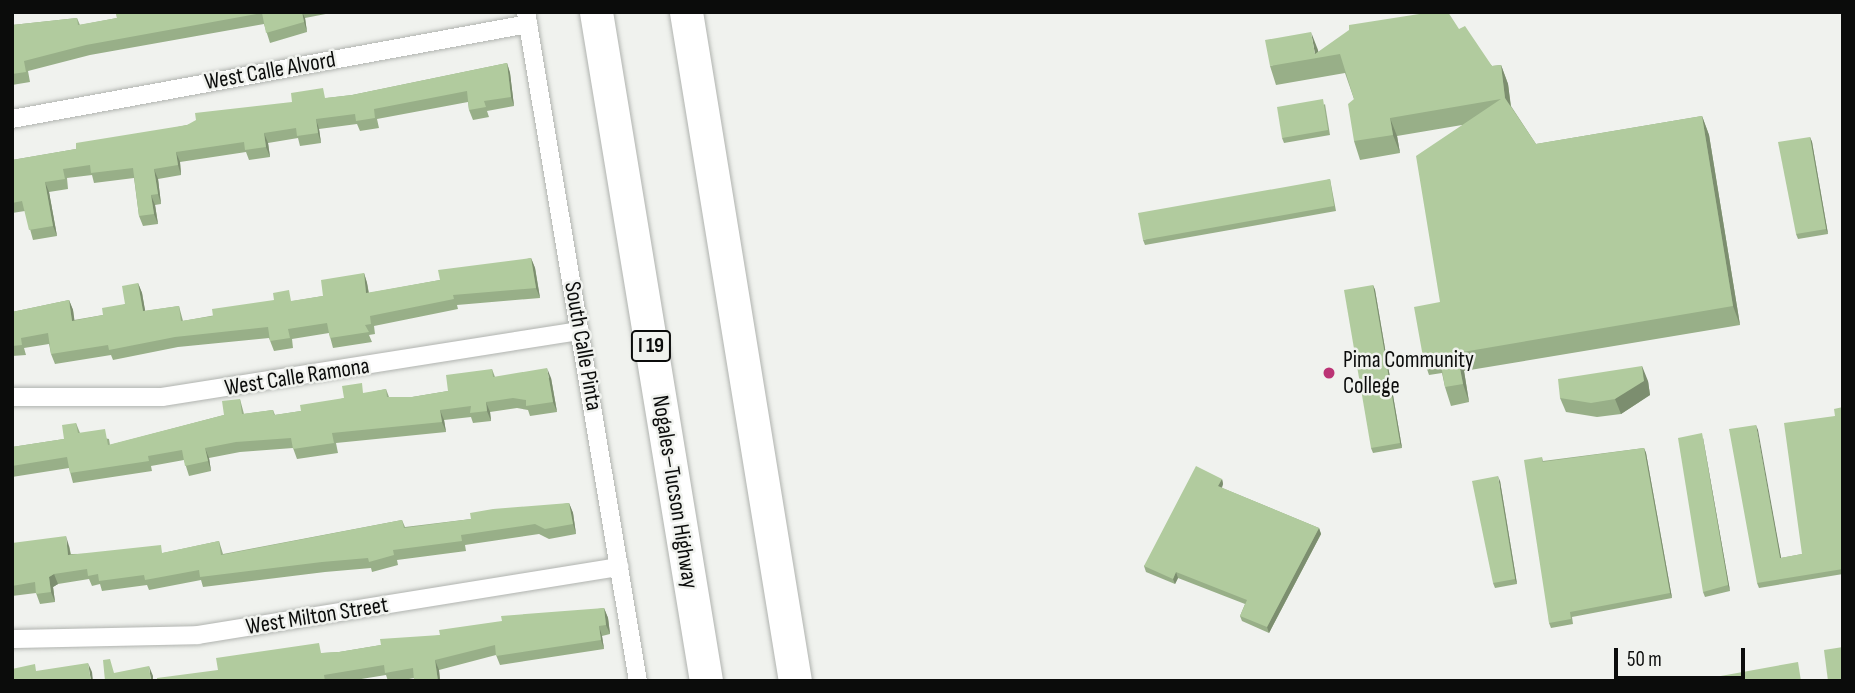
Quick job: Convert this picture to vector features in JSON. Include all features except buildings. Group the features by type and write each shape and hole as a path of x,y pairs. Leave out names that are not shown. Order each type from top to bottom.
{"highway":[{"name":"Nogales–Tucson Highway","path":"596,12 706,681"},
{"path":"686,12 795,681"}],"street":[{"name":"West Calle Alvord","path":"12,119 527,18"},
{"name":"South Calle Pinta","path":"527,18 638,681"},
{"name":"West Calle Ramona","path":"12,397 162,397 580,331"},
{"name":"West Milton Street","path":"12,639 198,635 620,567"}],"place":[{"name":"Pima Community College","path":"1329,373"}]}
